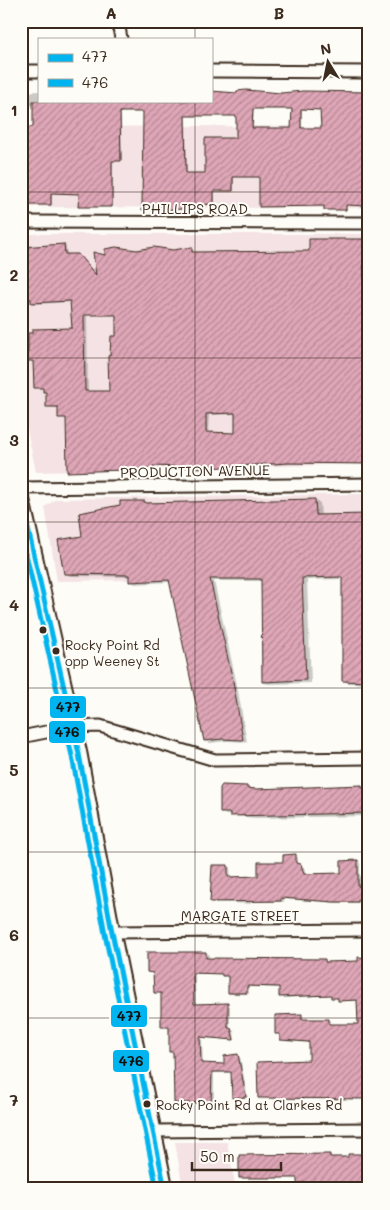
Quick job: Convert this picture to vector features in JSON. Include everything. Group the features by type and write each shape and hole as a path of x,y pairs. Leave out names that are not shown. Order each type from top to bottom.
{"main road":[{"path":"21,497 89,804 112,932 164,1189"}],"street":[{"path":"118,21 121,38"},
{"path":"21,71 38,71"},
{"path":"212,71 369,72"},
{"name":"PHILLIPS ROAD","path":"21,222 369,223"},
{"name":"PRODUCTION AVENUE","path":"21,488 369,484"},
{"path":"21,737 71,727 100,726 215,760 369,758"},
{"name":"MARGATE STREET","path":"112,932 369,930"},
{"path":"153,1131 369,1129"}],"shaded area":[{"path":"185,126 369,127 369,208 21,207 21,128"},
{"path":"21,234 369,234 369,464 36,472 21,401"},
{"path":"369,494 369,577 57,581 45,507 56,499"},
{"path":"175,1142 227,1142 236,1189 183,1189"}],"building":[{"path":"246,90 281,93 303,91 369,92 367,206 346,205 346,210 324,210 324,206 259,207 259,177 233,177 233,191 214,191 214,204 197,205 189,209 142,210 143,112 120,112 121,161 112,161 112,207 78,207 79,194 51,193 51,205 21,205 21,128 33,127 33,101 212,102 212,91 237,93 237,91","holes":["253,109 292,109 291,128 252,128","301,109 320,110 321,128 301,128","185,116 236,116 236,138 205,138 205,173 186,173"]},
{"path":"309,239 363,239 366,376 369,376 369,464 288,463 207,468 153,466 153,469 67,472 66,418 58,418 58,407 46,407 46,392 43,392 43,388 34,388 33,361 28,361 28,333 33,333 33,329 72,328 70,301 31,303 31,299 26,299 21,279 21,247 64,244 65,254 78,254 96,275 93,252 105,255 105,249 116,247 137,250 154,247 173,250 192,247 192,252 309,251","holes":["84,315 116,315 116,336 111,336 110,355 108,356 109,391 85,391","235,413 235,433 206,432 206,414"]},
{"path":"315,499 316,515 369,514 369,682 342,681 342,577 302,578 306,680 262,682 261,579 210,579 233,681 243,740 222,739 204,741 169,580 129,582 129,575 64,574 58,540 82,536 79,513 120,505 120,501 145,501 145,503"},
{"path":"222,785 247,786 247,788 256,789 362,785 362,788 369,788 369,813 230,816 230,813 220,813 220,788"},
{"path":"296,854 296,863 301,864 304,874 341,873 341,861 358,860 358,886 363,887 364,899 358,899 358,902 281,898 281,901 210,902 212,865 228,865 228,877 258,876 258,862 283,862 283,855"},
{"path":"147,952 206,952 206,958 325,959 325,962 358,961 358,957 369,958 369,1027 366,1027 365,1054 366,1058 369,1058 369,1099 258,1098 257,1062 309,1060 309,1042 280,1040 280,1034 275,1034 275,1015 302,1014 302,1019 329,1019 329,1024 358,1024 357,1000 338,1001 338,998 331,998 331,995 279,997 279,987 247,986 247,993 228,993 228,976 193,973 194,1004 228,1003 228,1028 231,1028 234,1040 200,1037 201,1063 224,1064 224,1056 238,1054 246,1097 232,1098 231,1072 212,1072 211,1103 174,1103 173,1052 169,1052 169,1027 161,1027 161,993 154,993 153,973 147,972"},
{"path":"330,1154 330,1157 348,1157 348,1154 368,1154 368,1184 357,1184 357,1189 321,1189 321,1182 297,1183 297,1178 239,1178 239,1155"}],"transit line":[{"name":"477","path":"21,498 79,754 112,932 165,1189"},
{"name":"476","path":"21,532 72,756 105,934 157,1189"}],"place":[{"name":"Rocky Point Rd opp Weeney St","path":"56,651"},
{"name":"Rocky Point Rd at Clarkes Rd","path":"147,1104"}]}
